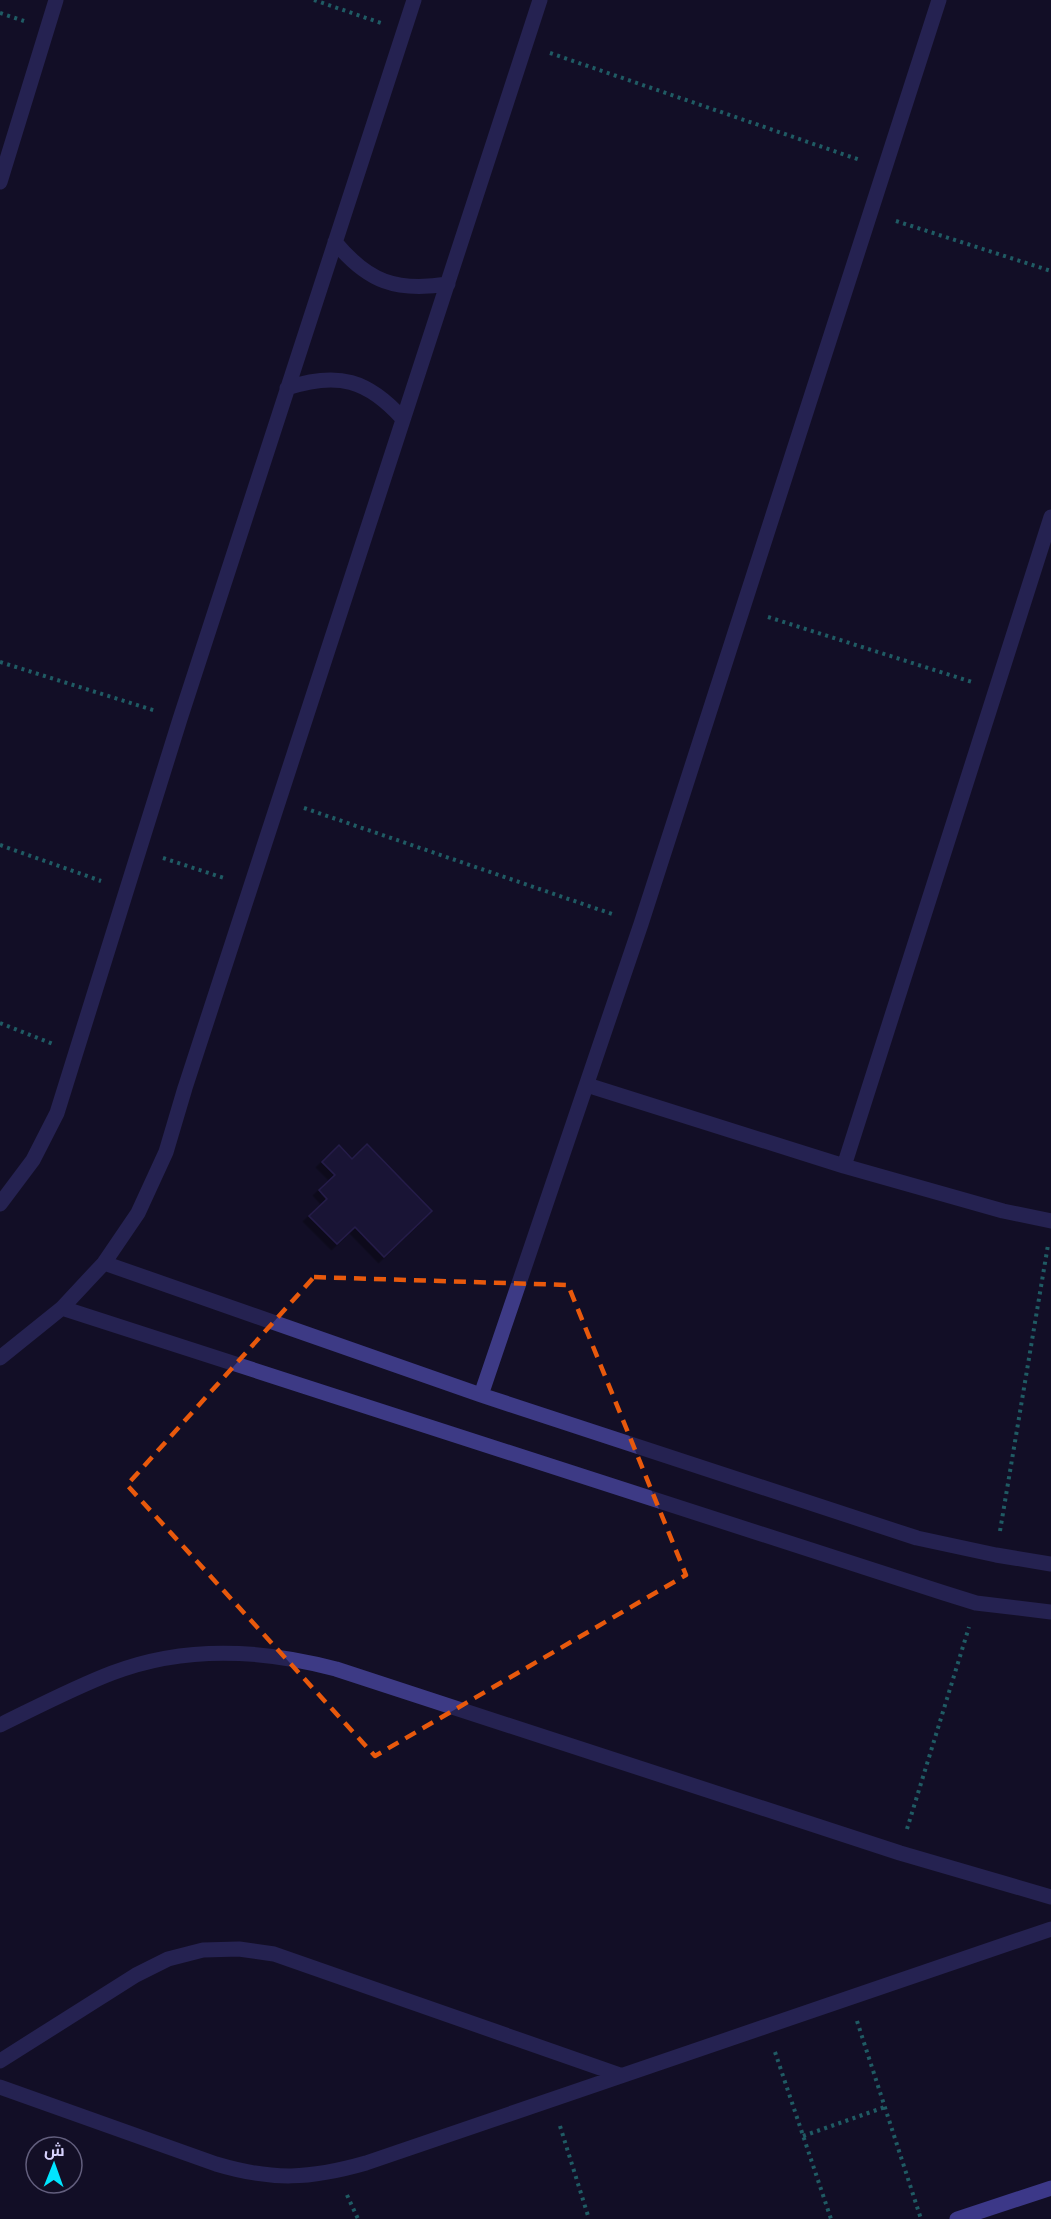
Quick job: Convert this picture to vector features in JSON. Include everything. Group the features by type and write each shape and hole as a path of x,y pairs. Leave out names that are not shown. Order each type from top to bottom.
{"street":[{"path":"0,182 56,0"},
{"path":"0,1204 33,1160 57,1113 180,718 414,0"},
{"path":"0,1358 62,1308 104,1263 138,1212 166,1152 540,0"},
{"path":"481,1395 641,924 939,0"},
{"path":"335,242 351,261 372,276 388,283 396,286 422,288 447,284"},
{"path":"287,388 312,380 338,379 364,386 386,400 403,419"},
{"path":"844,1166 1051,517"},
{"path":"586,1085 844,1166 1003,1211 1051,1221"},
{"path":"104,1263 481,1395 917,1538 1051,1564"},
{"path":"62,1308 976,1603 1051,1612"},
{"path":"0,1725 80,1686 150,1661 187,1654 224,1652 300,1659 900,1853 1051,1897"},
{"path":"0,2087 245,2173 275,2177 337,2172 1051,1929"},
{"path":"0,2061 136,1975 168,1959 203,1950 239,1949 274,1954 620,2075"},
{"path":"957,2219 1051,2188"}],"path":[{"path":"314,0 404,31"},
{"path":"526,45 884,168"},
{"path":"869,213 1051,271"},
{"path":"744,609 996,689"},
{"path":"0,662 180,718"},
{"path":"279,800 641,924"},
{"path":"0,845 127,890"},
{"path":"140,850 251,887"},
{"path":"0,1023 76,1053"},
{"path":"996,1555 1049,1237"},
{"path":"900,1853 976,1603"},
{"path":"850,1997 921,2219"},
{"path":"767,2026 831,2219"},
{"path":"551,2099 590,2219"},
{"path":"803,2136 885,2106"}],"highlighted area":[{"path":"314,1277 568,1285 686,1575 375,1756 127,1485"}],"building":[{"path":"367,1144 432,1211 384,1257 355,1227 337,1244 309,1216 327,1199 319,1190 335,1175 322,1162 339,1145 352,1159"}]}
